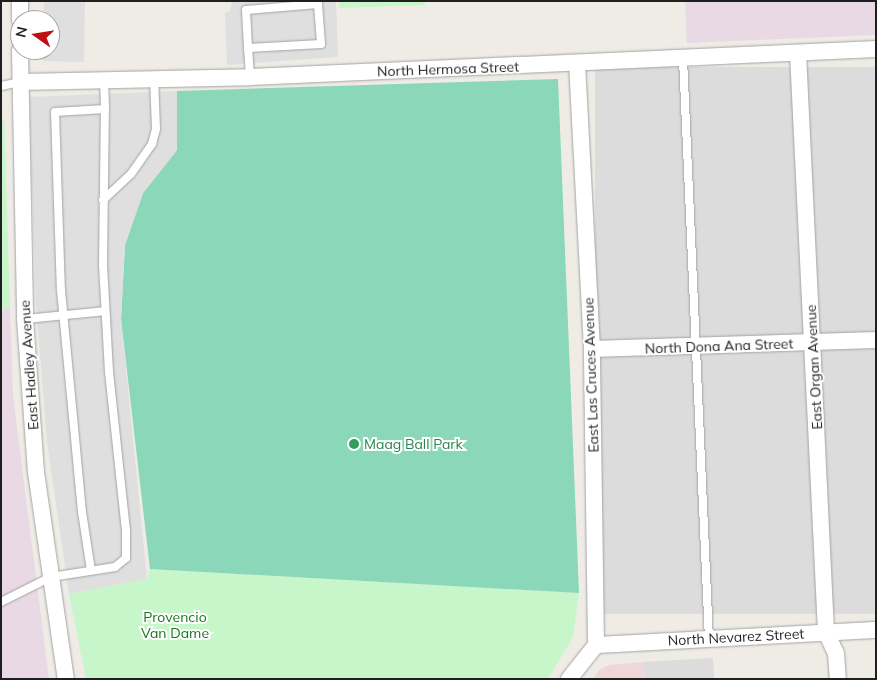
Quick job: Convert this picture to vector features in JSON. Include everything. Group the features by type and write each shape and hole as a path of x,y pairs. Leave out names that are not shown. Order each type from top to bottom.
{"street":[{"name":"North Hermosa Street","path":"20,82 250,77 876,49"},
{"name":"East Organ Avenue","path":"798,53 814,343 826,632 836,653 838,679"},
{"name":"East Hadley Avenue","path":"20,60 25,319 36,472 66,679"},
{"name":"East Las Cruces Avenue","path":"577,63 592,349 596,645"},
{"name":"North Dona Ana Street","path":"592,349 696,348 876,340"},
{"name":"North Nevarez Street","path":"596,645 876,630"},
{"path":"570,679 596,645"}],"lane":[{"path":"248,48 321,44 319,3 246,10 248,48 250,77"},
{"path":"683,58 709,638"},
{"path":"103,200 131,174 152,144 156,119 154,78"},
{"path":"1,602 51,577 122,564 127,546 105,312 103,200 106,109 104,79"},
{"path":"1,86 20,82"},
{"path":"91,570 82,512 63,316 56,112 106,109"},
{"path":"25,319 105,312"}],"shaded area":[{"path":"44,1 85,1 84,62 43,61 60,60 60,10 44,10"},
{"path":"232,1 336,1 338,57 227,65 225,13 230,11"},
{"path":"685,1 876,1 876,35 687,43"},
{"path":"595,67 876,67 876,614 595,614"},
{"path":"177,91 177,150 143,193 125,245 121,319 147,579 69,594 47,442 36,306 29,97"},
{"path":"10,307 13,396 49,679 1,679 1,310"},
{"path":"713,658 714,679 645,679 643,662"},
{"path":"643,662 645,679 593,679 599,670 609,665"}],"green space":[{"path":"339,1 425,1 425,5 339,8"},
{"name":"Maag Ball Park","path":"558,79 579,593 150,569 121,319 125,245 143,193 177,150 177,91"},
{"path":"4,119 10,307 1,310 1,120"},
{"name":"Provencio Van Dame","path":"150,569 579,593 573,637 548,679 86,679 69,594 147,579"}],"place":[{"name":"Maag Ball Park","path":"354,444"}]}
